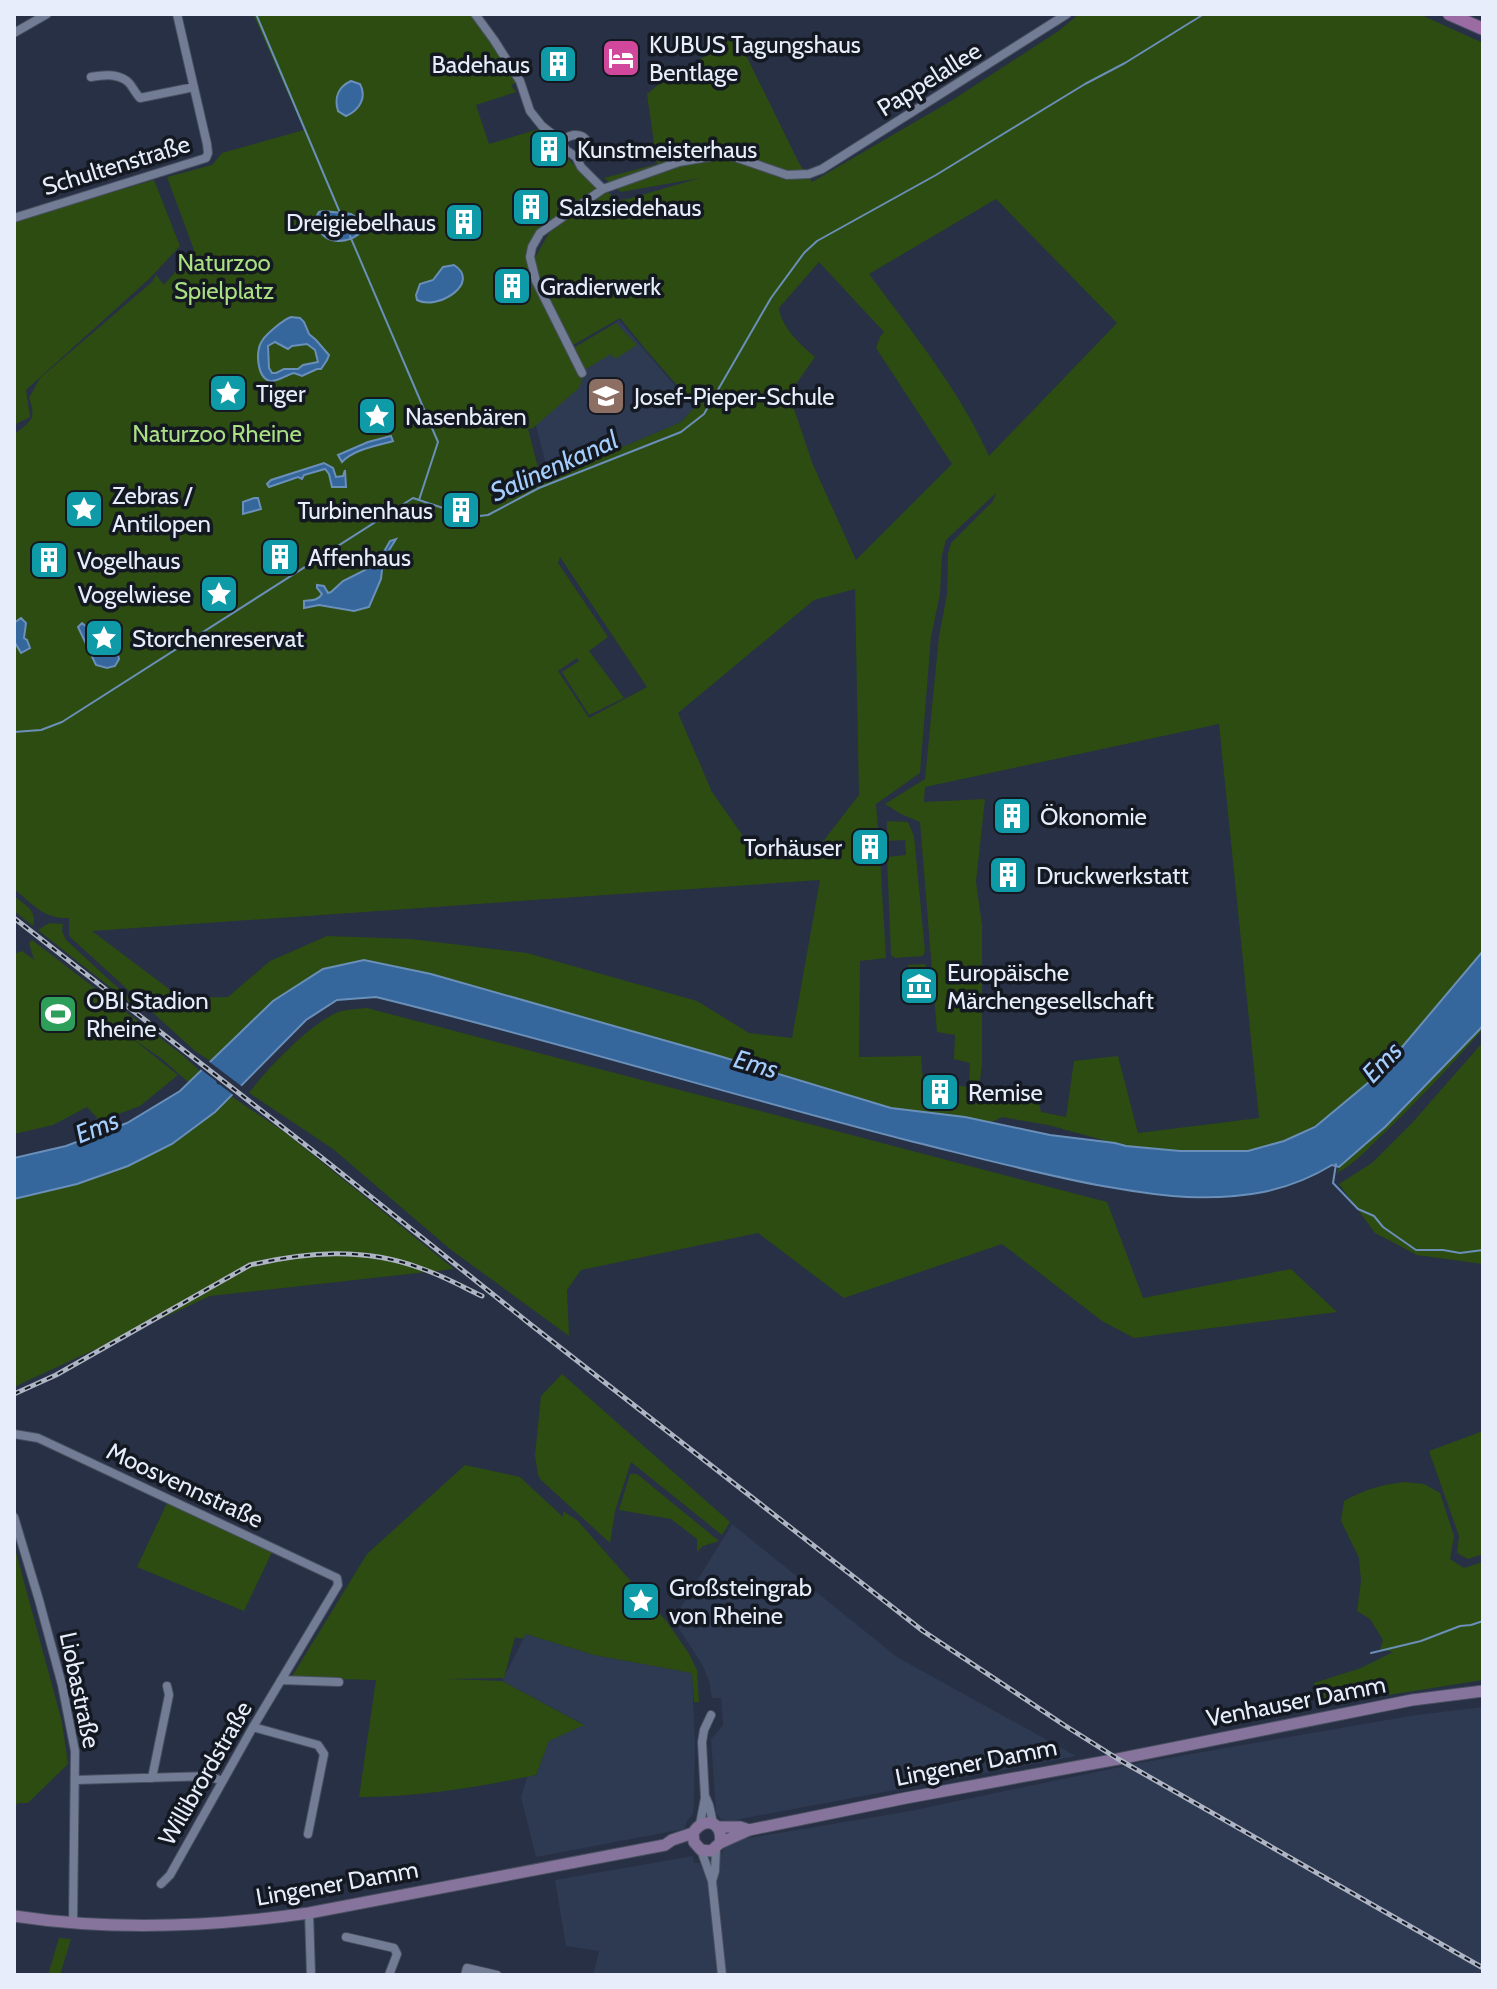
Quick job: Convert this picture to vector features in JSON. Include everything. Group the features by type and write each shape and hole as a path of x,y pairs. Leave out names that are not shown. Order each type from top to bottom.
{"main road":[{"path":"1449,14 1483,29"},
{"name":"Venhauser Damm","path":"1118,1759 1412,1700 1483,1691"},
{"name":"Lingener Damm","path":"718,1846 749,1830 1118,1759"},
{"path":"715,1825 721,1834 718,1846 706,1851 699,1848 693,1838 696,1829 715,1825"},
{"name":"Lingener Damm","path":"715,1825 749,1830"},
{"name":"Lingener Damm","path":"14,1916 73,1923 148,1926 257,1921 665,1845 696,1829"},
{"name":"Lingener Damm","path":"665,1845 699,1848"}],"street":[{"path":"14,33 47,14"},
{"name":"Schultenstraße","path":"14,218 206,158 208,149 177,14"},
{"path":"475,14 520,81 530,111 603,189 540,233 530,257 536,281 582,373"},
{"name":"Pappelallee","path":"603,189 679,162 726,154 787,175 809,174 822,169 1067,14"},
{"path":"91,77 108,75 123,78 140,98 194,87"},
{"path":"560,140 576,135 583,137 587,150 576,157"},
{"name":"Moosvennstraße","path":"14,1434 38,1438 337,1578"},
{"name":"Liobastraße","path":"14,1517 62,1685 75,1751 73,1923"},
{"name":"Willibrordstraße","path":"161,1884 170,1875 338,1585 337,1578"},
{"path":"281,1680 339,1682"},
{"path":"152,1778 169,1695 167,1686"},
{"path":"696,1829 705,1798 702,1742 711,1715"},
{"path":"253,1727 318,1745 324,1754 308,1834"},
{"path":"76,1780 209,1776 222,1781"},
{"path":"705,1798 715,1825"},
{"path":"718,1846 712,1881 722,1975"},
{"path":"699,1848 712,1881"},
{"path":"309,1913 311,1975"},
{"path":"346,1937 394,1948 397,1954 389,1975"},
{"path":"466,1971 497,1975"}],"shaded area":[{"name":"Josef-Pieper-Schule","path":"619,320 694,408 681,422 549,476 525,385"},
{"path":"732,1524 897,1657 1076,1756 730,1821 721,1819 716,1813 711,1739 723,1725 721,1698 712,1698 702,1664 673,1620"},
{"path":"526,1634 594,1655 692,1673 694,1804 693,1814 684,1829 536,1857 521,1797 527,1777 536,1775 549,1741 583,1724 502,1681"},
{"path":"1483,1707 1483,1975 593,1975 599,1951 566,1946 555,1880 693,1856 694,1863 700,1863 701,1868 720,1865 724,1848 731,1841 910,1811 1139,1763 1416,1715"}],"green space":[{"path":"253,14 475,14 520,81 511,85 516,92 476,105 489,144 539,129 597,188 543,230 533,248 533,261 549,233 603,189 619,200 628,199 700,178 621,192 604,178 657,164 647,94 670,75 690,66 736,35 799,163 812,182 951,101 1060,30 1079,14 1419,14 1483,43 1483,964 1396,1062 1340,1111 1284,1143 1248,1156 1129,1151 1121,1145 1048,1125 1002,1117 992,1122 891,1108 431,974 273,1001 212,1062 195,1051 69,936 69,918 45,913 14,889 14,434 31,419 29,398 40,378 152,282 156,275 164,285 194,250 167,177 212,165 222,153 304,130","holes":["996,199 1117,323 989,456 964,407 869,274","819,262 884,332 876,348 952,464 856,560 813,465 789,394 815,357 792,335 779,308","620,318 697,408 681,422 630,444 549,476 540,475 528,429 579,388 586,369 611,354 615,359 637,345 616,323 575,347 573,345","996,493 993,501 951,543 948,554 947,595 939,636 925,779 885,804 920,822 937,1032 955,1035 954,1059 970,1063 969,1087 923,1081 921,1056 859,1057 860,961 886,958 880,857 865,864 860,842 879,841 876,804 920,773 931,637 940,594 946,540","560,557 647,687 589,718 558,671 577,658 579,661 562,672 589,715 624,698 589,651 608,637 558,563","855,589 859,795 821,844 806,849 753,850 712,792 678,713 814,600","1219,724 1259,1118 1138,1133 1118,1056 1074,1061 1066,1117 1041,1112 1039,1104 979,1088 982,1064 982,925 976,882 985,799 924,802 925,787","820,880 792,1038 749,1033 697,1001 527,953 411,939 327,936 270,961 228,997 181,998 92,931"]},
{"path":"154,180 180,246 149,279 26,390 30,417 14,425 14,221"},
{"path":"887,821 908,822 914,836 923,956 895,958 891,955 887,857 906,855 905,840 887,841"},
{"path":"14,896 32,912 33,926 14,911"},
{"path":"49,923 63,924 66,940 140,1011 38,930"},
{"name":"OBI Stadion Rheine","path":"32,940 201,1072 188,1082 129,1036 178,1075 140,1106 100,1121 87,1107 53,1125 14,1134 14,954 22,951 34,960 29,943"},
{"path":"925,964 926,981 909,982 908,965"},
{"path":"367,1008 1107,1202 1143,1298 1291,1269 1337,1312 1134,1338 1102,1321 1002,1244 844,1298 758,1233 581,1270 567,1290 569,1336 450,1249 333,1149 249,1093 277,1060 325,1019 351,1009"},
{"path":"1483,1024 1483,1029 1410,1108 1356,1160 1337,1173 1339,1167 1427,1085"},
{"path":"1483,1042 1483,1264 1417,1255 1375,1233 1339,1184 1372,1163 1412,1123"},
{"path":"231,1096 287,1134 454,1269 210,1296 14,1387 14,1199 77,1184 173,1144"},
{"path":"562,1374 730,1522 722,1535 631,1462 615,1511 610,1543 541,1480 535,1455 541,1396"},
{"path":"1483,1431 1483,1554 1468,1559 1457,1553 1459,1536 1429,1451"},
{"path":"465,1465 520,1477 563,1517 563,1511 577,1520 667,1622 688,1652 697,1670 699,1702 694,1702 692,1673 594,1655 526,1634 523,1639 515,1637 504,1678 447,1679 502,1681 584,1725 549,1741 536,1775 448,1790 359,1797 376,1680 291,1678 367,1554"},
{"path":"630,1474 637,1474 719,1541 703,1546 697,1552 697,1539 671,1519 619,1510"},
{"path":"1404,1482 1424,1484 1440,1493 1454,1536 1450,1559 1464,1568 1483,1562 1483,1680 1319,1706 1314,1683 1361,1668 1393,1652 1380,1649 1383,1640 1370,1619 1357,1611 1361,1581 1359,1558 1341,1521 1344,1501 1373,1488"},
{"path":"167,1503 272,1552 244,1611 137,1567"},
{"path":"14,1545 62,1722 68,1764 28,1803 18,1803 14,1807"},
{"path":"59,1938 71,1939 60,1975 48,1975"}],"water":[{"path":"351,81 360,84 362,98 358,107 346,116 338,111 337,97 343,86"},
{"path":"319,212 351,214 365,223 365,229 351,239 329,239 318,228 315,219"},
{"path":"454,265 461,272 463,280 454,293 435,302 417,300 420,284 433,280 443,267"},
{"path":"288,318 300,318 309,334 329,355 321,369 302,376 294,373 270,381 260,369 260,345 271,331","holes":["275,342 288,349 307,344 315,350 318,362 272,373 268,346"]},
{"path":"391,436 393,441 359,451 342,462 338,455 368,442"},
{"path":"324,463 333,468 336,477 343,476 345,470 346,487 332,487 325,469 304,475 302,479 298,477 269,487 267,484 271,480"},
{"path":"258,498 261,509 243,514 243,502"},
{"path":"396,539 383,560 381,579 369,607 354,611 319,605 304,608 304,601 316,599 322,594 317,585 331,592 343,581 377,564 390,541"},
{"path":"21,618 26,623 24,638 30,648 21,653 14,641 14,623"},
{"path":"82,623 97,636 104,649 117,651 119,659 115,666 107,668 96,665 78,627"},
{"path":"1483,951 1483,1025 1479,1030 1385,1127 1339,1167 1332,1165 1297,1182 1262,1192 1226,1197 1176,1196 1119,1189 1051,1175 914,1142 376,997 337,1000 306,1020 215,1112 172,1144 128,1166 77,1184 14,1199 14,1158 66,1146 127,1123 180,1091 273,1001 323,969 364,960 431,974 891,1108 965,1117 1050,1135 1126,1146 1180,1151 1248,1151 1284,1141 1315,1127 1381,1072"}],"pier":[{"path":"207,1060 244,1088 236,1097 199,1068"}],"waterway":[{"path":"256,14 341,215"},
{"name":"Salinenkanal","path":"14,732 41,730 62,722 413,498 470,517 488,515 539,488 681,432 704,414 771,298 804,253 817,241 936,175 1204,14"},
{"path":"350,236 438,442 419,500"},
{"path":"1336,1164 1333,1183 1358,1209 1374,1216 1383,1227 1416,1250 1460,1253 1483,1250"},
{"path":"1371,1653 1483,1621"}],"railway":[{"path":"14,918 923,1631 1118,1759 1483,1968"},
{"path":"14,1394 56,1375 250,1265 314,1255 356,1254 399,1261 482,1296"}],"place":[{"name":"KUBUS Tagungshaus Bentlage","path":"621,58"},
{"name":"Badehaus","path":"558,64"},
{"name":"Kunstmeisterhaus","path":"549,149"},
{"name":"Salzsiedehaus","path":"531,207"},
{"name":"Dreigiebelhaus","path":"464,222"},
{"name":"Gradierwerk","path":"512,286"},
{"name":"Tiger","path":"228,393"},
{"name":"Josef-Pieper-Schule","path":"606,396"},
{"name":"Nasenbären","path":"377,416"},
{"name":"Zebras / Antilopen","path":"84,509"},
{"name":"Turbinenhaus","path":"461,510"},
{"name":"Affenhaus","path":"280,557"},
{"name":"Vogelhaus","path":"49,560"},
{"name":"Vogelwiese","path":"219,594"},
{"name":"Storchenreservat","path":"104,638"},
{"name":"Ökonomie","path":"1012,816"},
{"name":"Torhäuser","path":"870,847"},
{"name":"Druckwerkstatt","path":"1008,875"},
{"name":"Europäische Märchengesellschaft","path":"919,986"},
{"name":"OBI Stadion Rheine","path":"58,1014"},
{"name":"Remise","path":"940,1092"},
{"name":"Großsteingrab von Rheine","path":"641,1601"}],"park label":[{"name":"Naturzoo Spielplatz","path":"224,276"},
{"name":"Naturzoo Rheine","path":"217,433"}],"water label":[{"name":"Ems","path":"1382,1062"},
{"name":"Ems","path":"756,1064"},
{"name":"Ems","path":"97,1127"}]}
